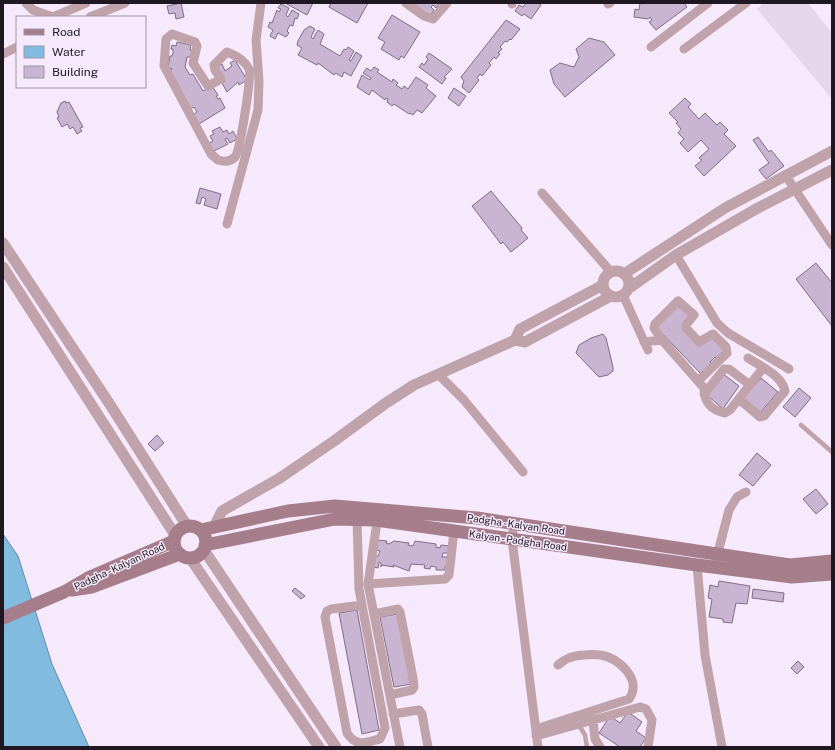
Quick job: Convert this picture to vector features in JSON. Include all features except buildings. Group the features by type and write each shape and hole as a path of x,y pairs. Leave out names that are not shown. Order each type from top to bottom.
{"main road":[{"name":"Padgha - Kalyan Road","path":"207,529 288,511 335,506 378,515 477,518 514,523 716,561 791,571 831,568"},
{"name":"Kalyan - Padgha Road","path":"204,548 335,519 357,519 378,515 454,531 697,566 716,561"},
{"path":"474,534 477,518"},
{"path":"3,618 64,592 92,587 185,556 200,554 204,548 207,529 192,526 182,528 174,538 174,546 185,556"},
{"name":"Padgha - Kalyan Road","path":"64,592 88,578 174,538"}],"street":[{"path":"26,3 33,10 50,16"},
{"path":"55,16 86,3"},
{"path":"92,16 125,3"},
{"path":"227,224 242,154 247,98 251,74 249,69 238,57 227,52 214,65 220,79 208,86 193,63 197,46 195,42 172,34 168,36 164,66 211,154 218,160 224,162 242,154 258,110 259,81 256,40 261,3"},
{"path":"406,3 424,16 433,19 447,3"},
{"path":"651,47 708,3"},
{"path":"684,49 746,3"},
{"path":"3,54 16,48"},
{"path":"247,98 258,101"},
{"path":"624,274 725,208 832,151"},
{"path":"207,529 222,511 280,478 334,441 386,402 414,385 515,340 526,342 611,296 625,292 676,255 728,225 832,170"},
{"path":"786,176 832,246"},
{"path":"542,193 610,272"},
{"path":"725,208 728,225"},
{"path":"3,243 187,526"},
{"path":"676,255 717,323 728,333 789,369"},
{"path":"3,267 174,538"},
{"path":"611,296 605,290 603,284 604,279 610,272 617,271 624,274 628,281 625,292 646,346 662,340"},
{"path":"515,340 520,329 603,284"},
{"path":"698,381 727,353 726,347 713,334 699,342 686,328 694,316 678,301 655,324 654,328 662,340 704,388 704,394 709,405 718,412 725,413 730,410 763,368"},
{"path":"535,321 542,334"},
{"path":"739,399 760,417 764,416 785,391 784,386 768,370 748,358"},
{"path":"704,394 724,369 729,369 750,385"},
{"path":"439,375 464,400 523,472"},
{"path":"716,561 729,510 737,497 746,492"},
{"path":"378,515 368,584 400,747"},
{"path":"357,519 359,589 362,605 385,728 380,739 358,744 352,741 347,733 325,617 327,611 332,609 362,605"},
{"path":"514,523 512,539 538,747"},
{"path":"368,584 445,579 449,575 454,531"},
{"path":"204,548 336,747"},
{"path":"185,556 319,747"},
{"path":"697,566 705,655 722,747"},
{"path":"374,614 398,609 400,612 414,687 412,690 390,695"},
{"path":"536,733 629,699 634,690 634,682 625,669 611,658 600,655 568,658 558,665"},
{"path":"536,733 578,724 640,707 646,709 652,720 648,747"},
{"path":"393,714 419,710 422,714 428,747"},
{"path":"593,720 595,739 600,747"}],"lane":[{"path":"801,425 832,451"},
{"path":"578,724 585,735 587,747"}],"shaded area":[{"path":"764,3 808,3 832,33 832,99 757,9"}],"water":[{"path":"3,534 18,556 52,664 89,747 3,747"}]}
